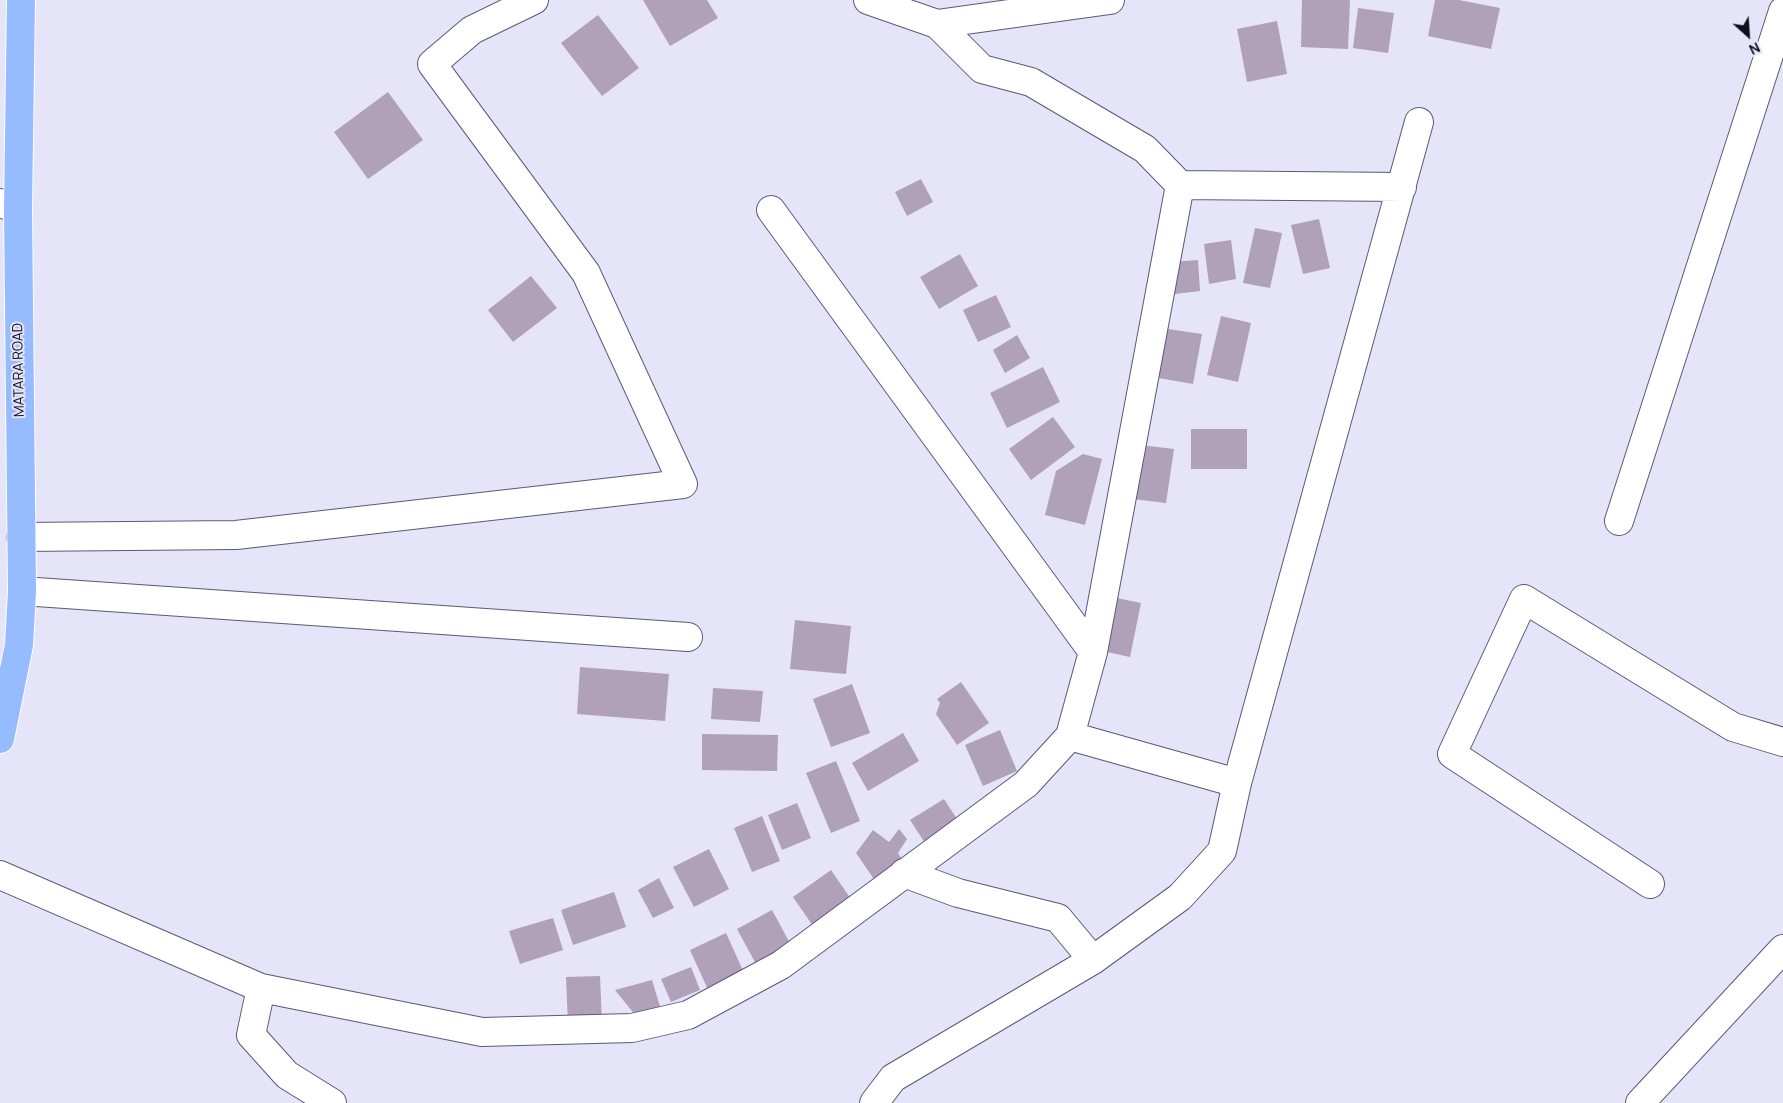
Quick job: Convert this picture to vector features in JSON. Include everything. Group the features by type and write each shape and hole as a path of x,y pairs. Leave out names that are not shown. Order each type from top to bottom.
{"highway":[{"name":"MATARA ROAD","path":"0,739 19,645 22,591 9,206 21,0"}],"street":[{"path":"21,538 236,535 683,484 586,273 432,64 472,30 534,0"},
{"path":"868,0 937,24 982,69 1031,82 1145,148 1180,185 1402,187"},
{"path":"937,24 1110,0"},
{"path":"1619,521 1783,11"},
{"path":"874,1103 893,1078 1093,960 1180,897 1222,851 1237,782 1419,122"},
{"path":"0,875 261,988 482,1032 632,1028 688,1016 781,965 1026,784 1070,736 1093,652 1180,185"},
{"path":"771,210 1093,652"},
{"path":"22,591 688,637"},
{"path":"1650,884 1452,754 1524,599 1733,727 1783,742"},
{"path":"1070,736 1237,782"},
{"path":"904,873 958,893 1058,918 1093,960"},
{"path":"1640,1103 1783,949"},
{"path":"261,988 252,1034 287,1075 332,1103"}],"building":[{"path":"643,0 707,0 718,18 670,46"},
{"path":"1302,0 1350,0 1348,49 1301,47"},
{"path":"1435,0 1459,0 1500,8 1491,49 1428,36"},
{"path":"1358,8 1394,13 1388,53 1353,48"},
{"path":"598,15 639,68 602,96 561,43"},
{"path":"1277,21 1287,74 1247,82 1237,29"},
{"path":"388,92 423,140 368,179 334,132"},
{"path":"921,179 933,202 907,216 895,192"},
{"path":"1319,219 1330,268 1303,274 1291,225"},
{"path":"1255,228 1282,233 1270,288 1243,283"},
{"path":"1231,240 1236,279 1209,284 1204,244"},
{"path":"960,254 978,286 939,309 920,277"},
{"path":"1198,260 1200,291 1175,294 1172,262"},
{"path":"531,276 557,308 513,342 488,310"},
{"path":"996,295 1011,327 978,342 963,310"},
{"path":"1221,316 1251,323 1238,382 1207,375"},
{"path":"1161,328 1202,334 1193,384 1153,377"},
{"path":"1017,335 1030,358 1005,373 993,350"},
{"path":"1043,367 1060,402 1007,428 990,393"},
{"path":"1053,417 1075,447 1031,480 1009,449"},
{"path":"1191,429 1247,429 1247,469 1191,469"},
{"path":"1140,445 1174,449 1166,503 1133,499"},
{"path":"1083,454 1102,459 1085,525 1045,515 1056,471"},
{"path":"1117,598 1141,603 1130,657 1107,652"},
{"path":"795,620 851,626 846,674 790,669"},
{"path":"580,667 669,674 665,721 577,714"},
{"path":"961,682 989,723 957,745 936,714 940,703 937,699"},
{"path":"852,684 870,733 831,747 813,699"},
{"path":"713,688 763,691 760,722 711,719"},
{"path":"1000,730 1017,771 983,786 965,745"},
{"path":"903,733 919,761 868,791 852,763"},
{"path":"702,734 778,735 777,771 702,770"},
{"path":"836,761 860,821 831,833 806,773"},
{"path":"944,799 959,822 925,843 910,820"},
{"path":"797,803 811,838 782,850 768,815"},
{"path":"762,816 780,861 752,872 734,828"},
{"path":"899,829 907,839 898,853 906,866 878,885 856,853 873,830 889,842"},
{"path":"709,849 729,889 694,907 673,867"},
{"path":"831,870 853,902 815,929 793,897"},
{"path":"659,878 674,908 653,918 638,890"},
{"path":"614,892 626,927 573,945 561,910"},
{"path":"772,910 791,945 756,964 737,929"},
{"path":"553,918 563,950 520,964 509,931"},
{"path":"726,933 745,975 709,992 690,950"},
{"path":"691,967 700,990 671,1002 661,979"},
{"path":"600,976 602,1023 568,1025 566,977"},
{"path":"652,980 661,1010 636,1016 615,990"}]}
